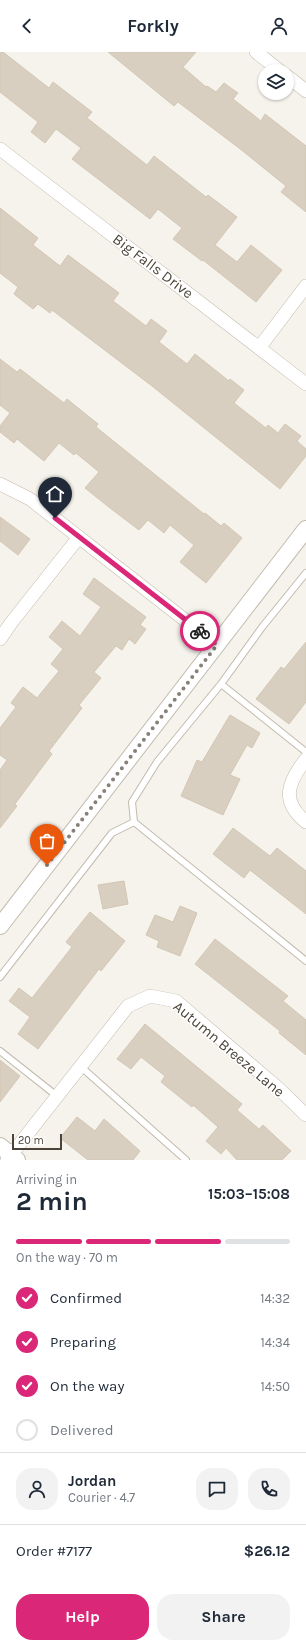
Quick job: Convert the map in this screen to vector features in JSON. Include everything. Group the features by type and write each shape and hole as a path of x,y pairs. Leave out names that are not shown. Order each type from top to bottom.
{"street":[{"path":"256,52 271,64"},
{"path":"294,82 306,91"},
{"name":"Big Falls Drive","path":"0,149 306,384"},
{"path":"259,348 306,286"},
{"path":"0,484 30,499 217,645"},
{"path":"0,926 306,529"},
{"path":"0,639 79,537"},
{"path":"306,759 292,778 288,791 291,803 297,814 306,822"},
{"name":"Autumn Breeze Lane","path":"9,1155 128,1006 150,996 176,1001 278,1088 306,1115"}],"lane":[{"path":"306,573 263,626 221,684 157,762 132,802 134,822 306,961"},
{"path":"221,684 306,752"},
{"path":"0,977 112,833 134,822"},
{"path":"0,1051 57,1096"},
{"path":"80,1066 186,1160"}],"building":[{"path":"0,52 3,52 49,88 53,82 92,112 87,118 147,165 154,156 206,197 208,195 237,217 215,245 237,262 251,245 282,270 256,302 203,260 202,261 173,239 182,228 158,209 150,219 72,159 81,148 56,129 45,143 31,132 38,122 0,92"},
{"path":"108,52 196,52 183,67 206,87 207,86 216,92 224,83 238,93 233,99 261,121 265,114 306,146 306,212 281,192 286,186 239,148 178,102 174,106"},
{"path":"0,208 38,238 33,245 60,266 68,255 119,293 113,301 146,326 151,319 167,331 159,342 187,364 195,354 229,381 230,379 244,390 234,403 266,428 268,425 278,433 285,424 301,436 297,441 306,449 306,456 280,489 152,386 52,310 50,313 38,304 33,309 14,294 18,287 0,273"},
{"path":"0,359 17,372 20,369 64,403 67,399 98,424 96,427 204,514 205,513 221,526 224,523 242,538 206,583 180,562 194,545 170,525 164,533 148,520 139,530 85,488 99,472 76,453 74,455 59,443 44,461 17,439 14,443 0,432 0,426 10,413 0,405"},
{"path":"0,517 30,539 18,555 0,541"},
{"path":"94,578 146,617 140,625 146,629 135,644 129,639 122,650 116,646 94,672 101,678 79,705 82,708 49,751 52,754 15,804 17,806 0,828 0,770 7,760 0,755 0,728 16,707 11,703 23,687 37,698 59,671 51,664 63,649 49,637 62,621 80,636 101,607 83,594"},
{"path":"306,642 306,702 289,724 256,699 281,667 284,669"},
{"path":"230,715 260,733 252,748 247,745 230,775 240,779 223,815 181,796 197,760 202,762"},
{"path":"233,828 270,856 277,848 306,871 306,914 250,870 244,878 213,854"},
{"path":"124,881 128,904 103,909 98,885"},
{"path":"180,906 197,913 180,956 157,947 159,941 146,935 155,915 173,922"},
{"path":"90,912 125,941 101,971 99,969 38,1049 18,1034 30,1017 9,1001 19,988 32,998 72,947 66,942"},
{"path":"215,939 288,996 283,1001 306,1020 306,1055 279,1033 280,1031 195,964"},
{"path":"145,1024 242,1104 237,1110 259,1129 263,1125 291,1151 282,1160 237,1160 226,1148 221,1154 206,1141 218,1127 193,1105 192,1107 161,1082 165,1076 141,1057 131,1069 117,1059"},
{"path":"0,1060 20,1076 0,1102"},
{"path":"77,1117 95,1131 104,1119 140,1151 133,1160 88,1160 60,1138"}],"way so far":[{"path":"47,865 217,645 200,631"}],"route":[{"path":"55,518 200,631"}]}
